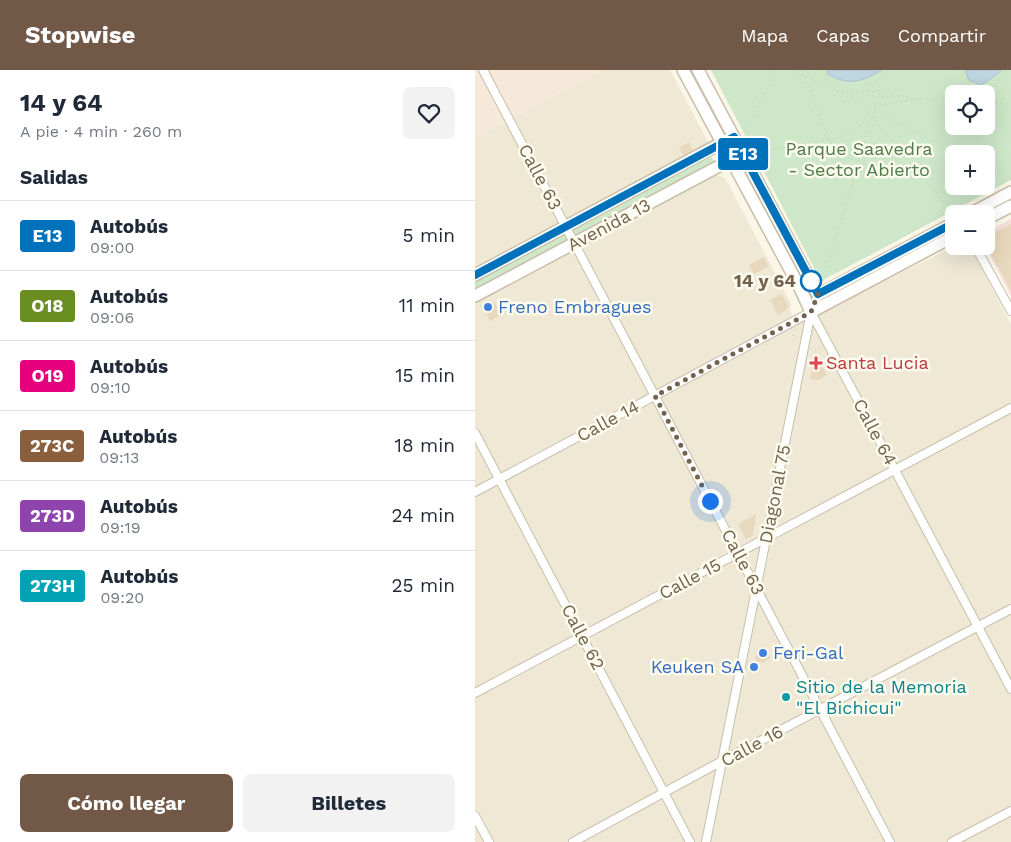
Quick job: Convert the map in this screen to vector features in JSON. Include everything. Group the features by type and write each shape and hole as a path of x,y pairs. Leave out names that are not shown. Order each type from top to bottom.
{"main road":[{"name":"Calle 64","path":"683,70 811,312"},
{"path":"698,70 738,135 818,294 945,228"},
{"name":"Avenida 13","path":"475,275 738,135"},
{"name":"Avenida 13","path":"475,296 747,153"},
{"path":"987,205 1011,192"},
{"path":"995,214 1011,206"},
{"name":"Calle 14","path":"811,312 945,241"}],"street":[{"path":"475,74 483,70"},
{"name":"Calle 63","path":"483,70 890,842"},
{"path":"980,255 1011,311"},
{"name":"Diagonal 75","path":"706,842 811,312 818,294"},
{"name":"Calle 14","path":"475,492 811,312"},
{"name":"Calle 64","path":"811,312 1011,689"},
{"name":"Calle 15","path":"475,693 1011,408"},
{"name":"Calle 62","path":"475,433 690,842"},
{"name":"Calle 16","path":"573,842 1011,608"},
{"path":"952,842 1011,811"},
{"path":"475,816 489,842"}],"path":[{"path":"738,135 746,129 776,70"},
{"path":"793,70 867,106 919,99"},
{"path":"797,70 805,77"},
{"path":"801,70 829,140 853,183"},
{"path":"821,70 835,91"},
{"path":"853,92 871,84 889,70"},
{"path":"959,70 967,82 981,88 992,88 1004,74 1005,70"},
{"path":"835,91 880,91 919,99 945,99"},
{"path":"853,92 880,97 898,96"},
{"path":"995,102 1011,104"},
{"path":"995,103 1002,103"},
{"path":"867,106 867,113 871,114 909,162 947,205"},
{"path":"875,106 875,112"},
{"path":"747,153 850,135 875,112"},
{"path":"875,112 945,147"},
{"path":"831,277 823,282 853,183 871,114"},
{"path":"995,172 1010,178"},
{"path":"959,205 1010,178"},
{"path":"866,257 945,212"}],"shaded area":[{"path":"475,70 603,70 475,138"},
{"path":"603,70 670,70 708,142 704,149 475,271 475,138"},
{"path":"717,175 725,178 791,304 790,311 796,325 945,251 945,255 975,255 1011,325 1011,842 475,842 475,303"},
{"path":"1011,219 1011,296 990,255 995,255 995,228"}],"green space":[{"name":"Parque Saavedra - Sector Abierto","path":"711,70 1011,70 1011,180 995,189 995,145 945,145 945,195 983,195 964,205 945,205 945,215 821,281"},
{"path":"709,156 713,159 713,165 475,290 475,279"}],"water":[{"path":"827,70 882,70 861,80 849,81 835,78 828,74"},
{"path":"965,70 1001,70 981,85 969,80"}],"building":[{"path":"689,142 693,150 683,155 679,148"},
{"path":"1011,224 1011,291 991,255 995,255 995,232"},
{"path":"764,257 769,267 753,274 749,265"},
{"path":"782,294 788,306 786,310 778,315 770,300"},
{"path":"494,302 501,315 490,321 483,307"},
{"path":"815,355 827,375 819,380 810,379"},
{"path":"756,514 753,535 746,539 738,524"},
{"name":"Feri-Gal","path":"765,646 770,658 763,663 755,661 758,649"}],"bus line":[{"name":"E13","path":"475,275 734,137 818,294 945,228"}],"place":[{"name":"14 y 64","path":"811,281"},
{"name":"Freno Embragues","path":"488,307"},
{"name":"Santa Lucia","path":"816,363"},
{"name":"Feri-Gal","path":"763,653"},
{"name":"Keuken SA","path":"754,667"},
{"name":"Sitio de la Memoria \"El Bichicui\"","path":"786,697"}],"route":[{"path":"710,501 655,396 811,312 818,294 811,281"}]}
